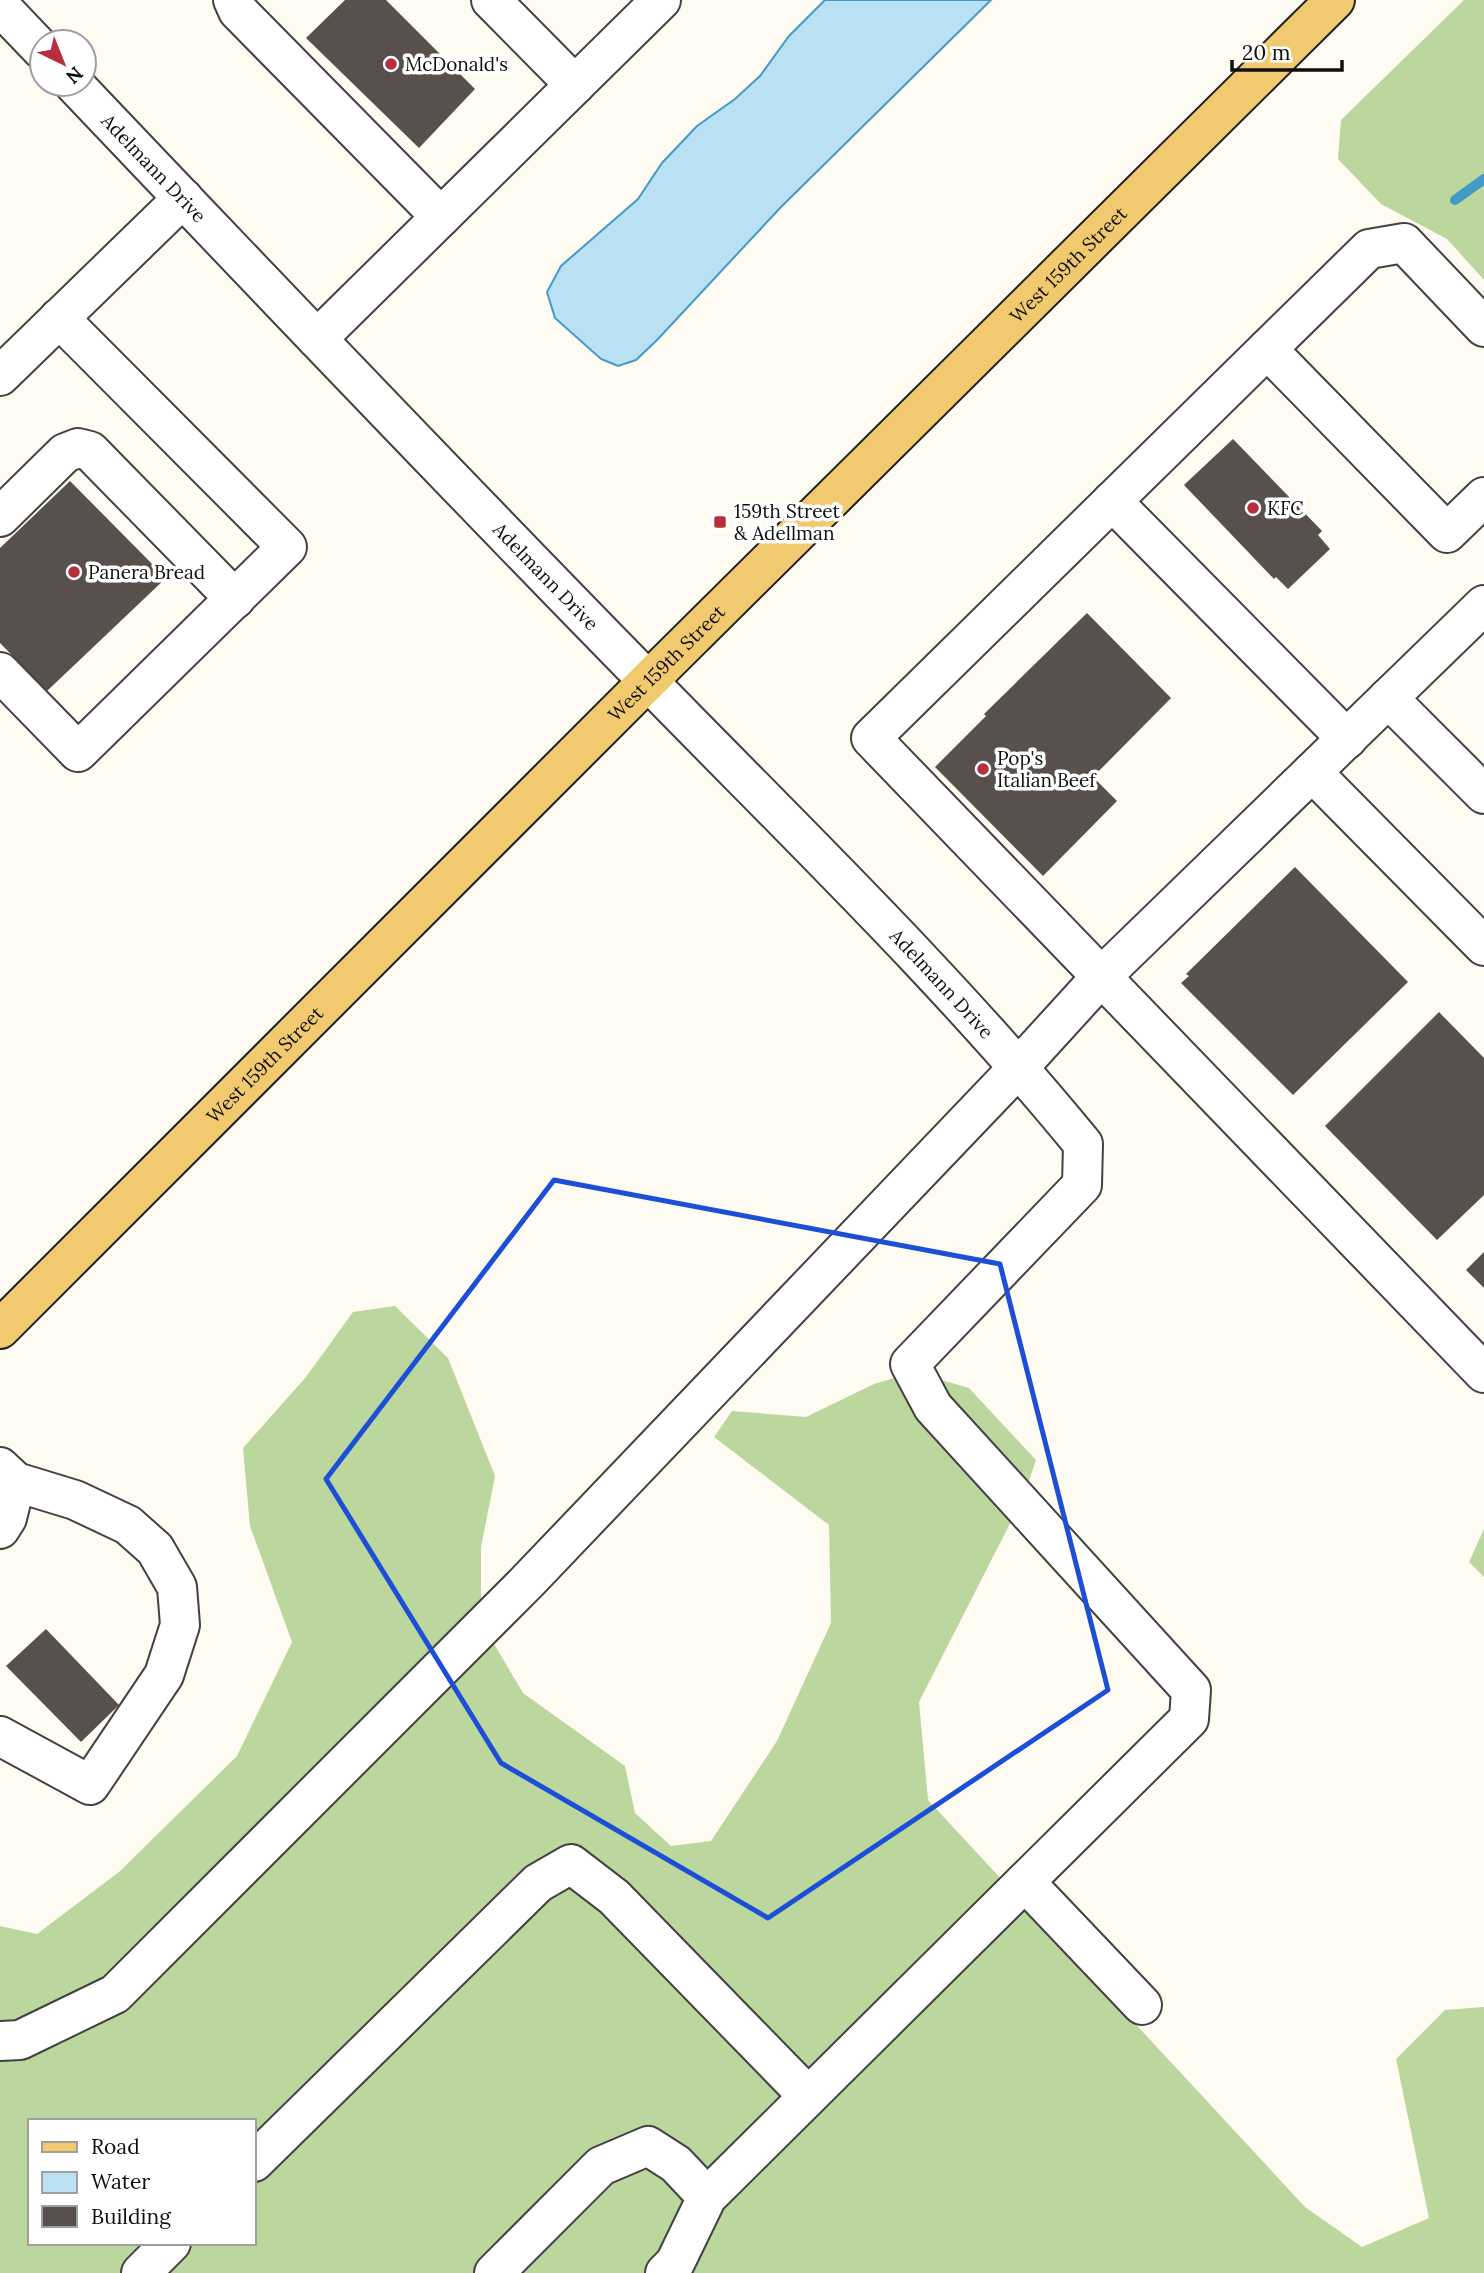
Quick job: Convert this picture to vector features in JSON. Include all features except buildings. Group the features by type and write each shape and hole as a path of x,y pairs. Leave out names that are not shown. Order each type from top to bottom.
{"main road":[{"name":"West 159th Street","path":"0,1329 1335,0"}],"street":[{"path":"233,0 238,11 441,217"},
{"path":"491,0 575,85"},
{"path":"317,339 575,85 645,5"},
{"path":"11,7 28,31"},
{"name":"Adelmann Drive","path":"87,98 648,681 794,828 1019,1067 1083,1144 1082,1185 910,1364 933,1406 1191,1690 1189,1719 1025,1881"},
{"path":"0,376 183,198"},
{"path":"1484,327 1404,243 1369,250 871,738 1484,1373"},
{"path":"0,672 78,752 287,547 60,318"},
{"path":"1267,349 1447,533 1484,497"},
{"path":"0,517 65,453 78,447 90,451 236,599"},
{"path":"1112,501 1347,738"},
{"path":"0,2041 20,2040 115,1994 526,1583 1019,1067 1101,977 1484,606"},
{"path":"1388,698 1484,794"},
{"path":"1312,772 1484,946"},
{"path":"0,1529 7,1518 8,1475 75,1500 128,1525 155,1549 177,1587 180,1625 164,1675 90,1784 0,1736"},
{"path":"256,2160 538,1883 572,1864 614,1898 808,2096"},
{"path":"665,2273 675,2263 707,2197 1025,1881 1142,2005"},
{"path":"494,2273 601,2166 648,2146 676,2164 707,2197"},
{"path":"141,2273 169,2245"}],"highlighted area":[{"path":"554,1180 1000,1264 1108,1690 768,1918 501,1763 326,1479"}],"green space":[{"path":"1464,0 1484,0 1484,280 1447,239 1381,204 1338,159 1341,120"},
{"path":"395,1306 448,1358 495,1476 481,1547 481,1622 523,1693 625,1766 635,1813 671,1846 711,1841 777,1741 831,1623 829,1525 714,1437 732,1411 806,1417 874,1384 914,1372 969,1388 1036,1460 1023,1498 919,1702 928,1800 1305,2207 1362,2247 1429,2218 1396,2059 1445,2010 1484,2007 1484,2273 0,2273 0,1926 37,1934 119,1872 237,1756 292,1642 250,1526 243,1448 306,1377 353,1312"},
{"path":"1484,1529 1484,1577 1469,1562"}],"water":[{"path":"825,0 991,0 780,208 636,360 618,366 601,359 555,318 547,292 561,266 638,199 662,163 697,126 735,99 760,76 789,36"}],"waterway":[{"path":"1455,200 1484,179"}],"place":[{"name":"McDonald's","path":"391,64"},
{"name":"KFC","path":"1253,508"},
{"name":"159th Street & Adellman","path":"720,522"},
{"name":"Panera Bread","path":"74,572"},
{"name":"Pop's Italian Beef","path":"983,769"}]}
